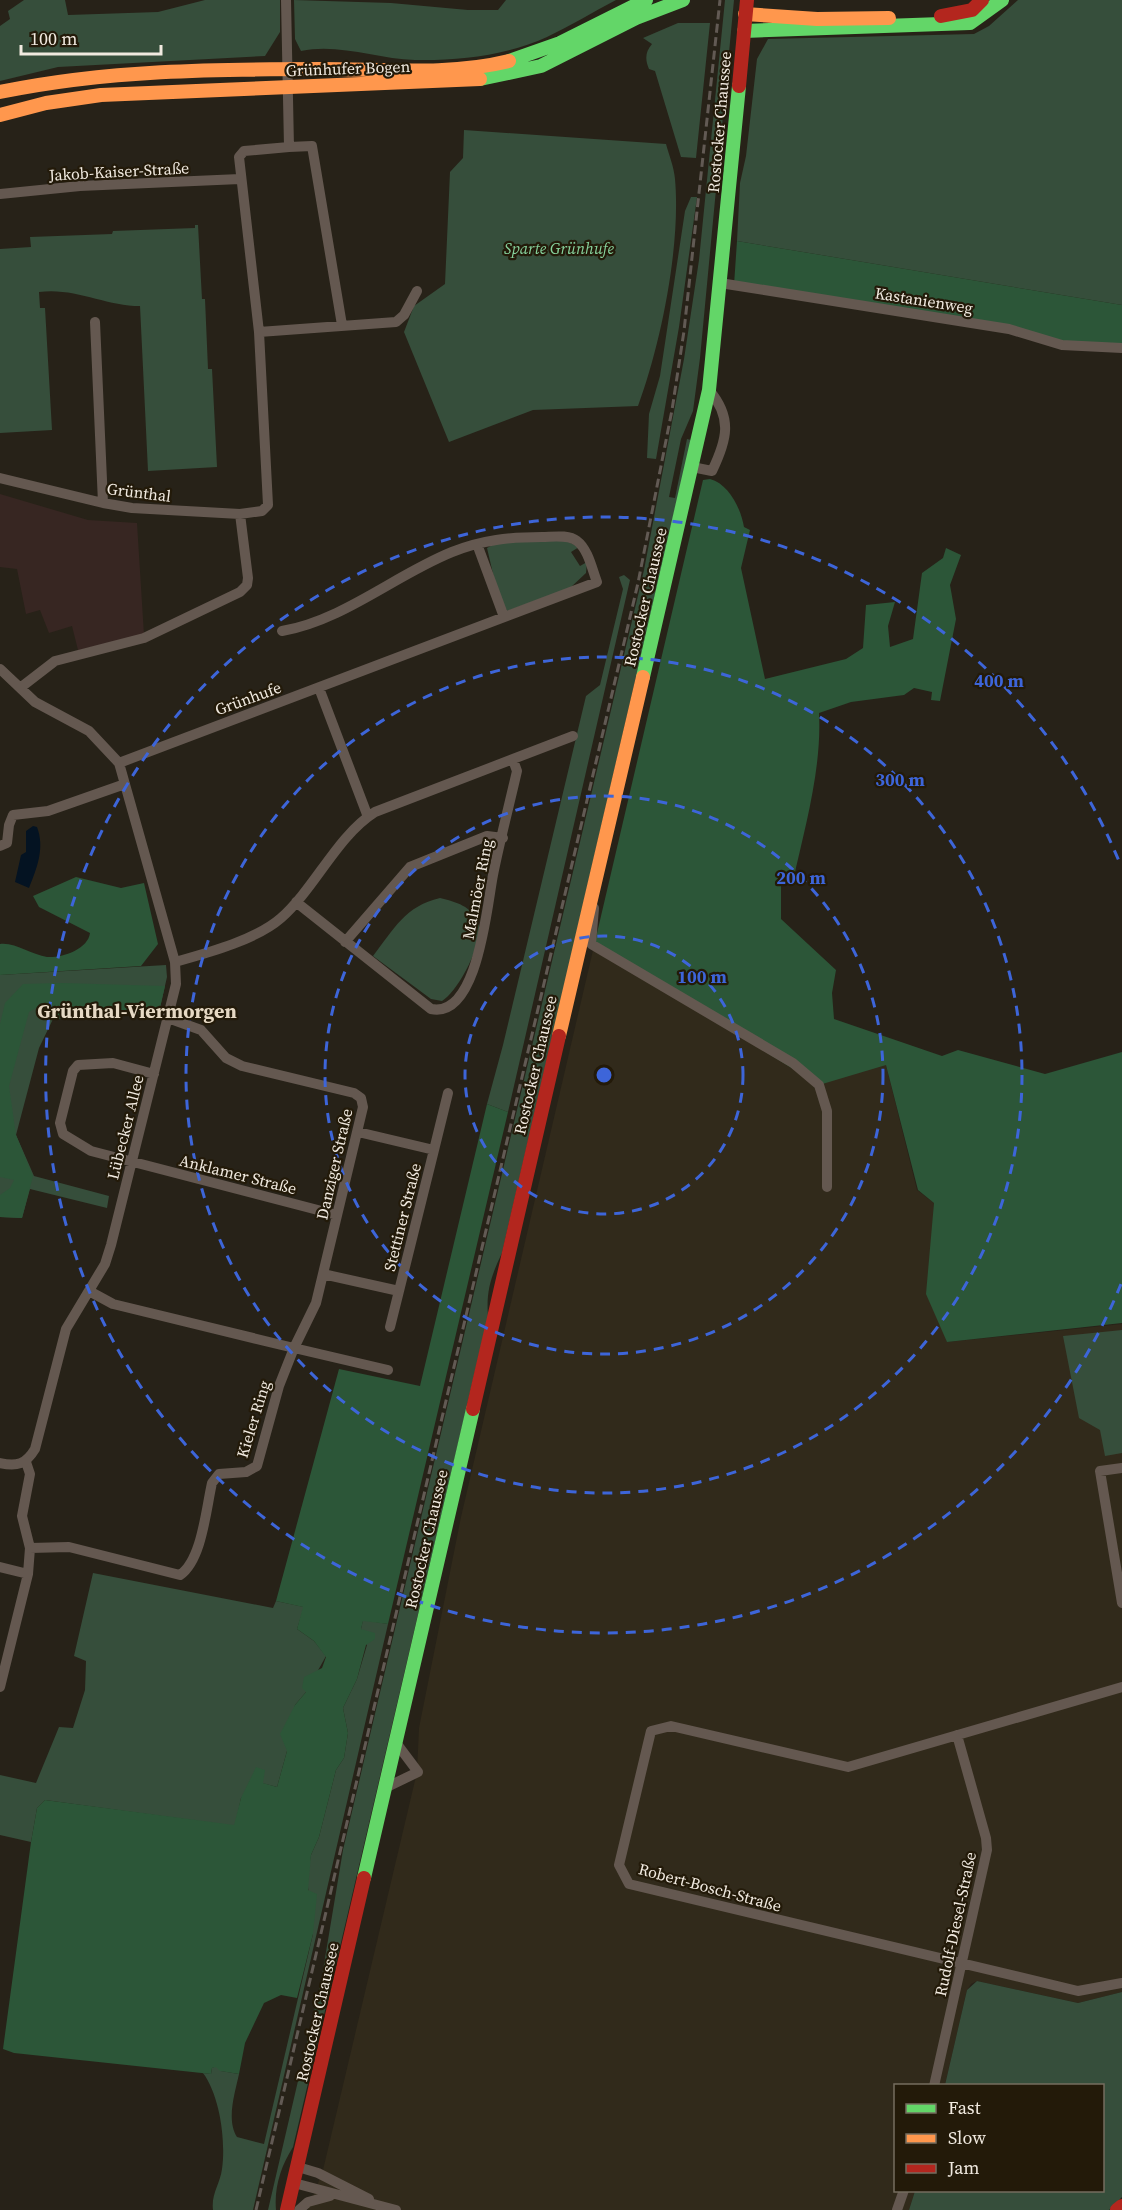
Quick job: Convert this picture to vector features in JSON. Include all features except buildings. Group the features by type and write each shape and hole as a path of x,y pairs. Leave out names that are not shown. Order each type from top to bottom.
{"main road":[{"name":"Grünhufer Bogen","path":"0,92 98,76 288,69 408,70 486,66 541,52 646,0"},
{"name":"Grünhufer Bogen","path":"0,115 46,103 101,95 489,79 525,71 564,57 636,18 682,0"},
{"name":"Rostocker Chaussee","path":"287,2210 397,1744 709,390 747,0"},
{"path":"746,14 817,19 958,14 972,10 982,0"},
{"path":"744,31 970,23 1002,0"},
{"path":"1117,2210 1122,2206"}],"street":[{"path":"286,0 289,147"},
{"path":"342,325 312,146 244,151 239,157 240,179 259,332 396,322 404,315 417,291"},
{"name":"Jakob-Kaiser-Straße","path":"0,194 80,186 240,179"},
{"name":"Kastanienweg","path":"720,283 1009,328 1062,345 1122,348"},
{"path":"95,322 103,503"},
{"name":"Grünthal","path":"0,478 103,503 186,513 240,514 262,511 268,505 268,499 259,332"},
{"path":"692,467 712,471 727,424 717,399 709,390"},
{"path":"21,688 55,661 144,638 240,592 247,585 249,578 240,514"},
{"name":"Grünhufe","path":"119,763 597,582 583,546 576,539 566,536 504,537 452,552 328,615 296,629 282,631"},
{"path":"477,544 504,617"},
{"path":"0,669 36,702 89,731 119,763"},
{"path":"319,688 368,817"},
{"path":"175,962 262,932 282,917 368,817 573,736"},
{"name":"Malmöer Ring","path":"296,902 431,1009 440,1011 449,1008 470,977 479,953 517,771 513,760"},
{"name":"Lübecker Allee","path":"26,1462 36,1449 63,1337 111,1245 176,984 175,962 119,763"},
{"path":"0,846 7,843 9,825 13,815 48,812 125,784"},
{"path":"345,942 410,867 487,836 502,838"},
{"name":"Rostocker Chaussee","path":"597,874 591,944 793,1063 819,1085 827,1111 827,1187"},
{"name":"Danziger Straße","path":"168,1018 192,1024 201,1030 233,1062 354,1093 361,1098 363,1107 358,1132 323,1274 311,1316 294,1348"},
{"name":"Anklamer Straße","path":"154,1074 113,1063 78,1065 73,1071 60,1123 63,1134 76,1144 91,1151 337,1215"},
{"path":"434,1150 448,1093"},
{"name":"Stettiner Straße","path":"323,1274 399,1292 434,1150 358,1132"},
{"path":"89,1291 113,1304 388,1370"},
{"path":"390,1327 399,1292"},
{"name":"Kieler Ring","path":"30,1548 69,1547 180,1575 188,1569 195,1558 212,1483 219,1474 246,1472 256,1466 281,1380 294,1348"},
{"path":"0,1463 18,1465 26,1462 30,1474 22,1516 30,1548 28,1574 4,1650 0,1687"},
{"path":"1122,1467 1100,1471 1122,1603"},
{"path":"0,1567 28,1574"},
{"path":"957,1735 1122,1688"},
{"name":"Robert-Bosch-Straße","path":"957,1735 848,1767 671,1726 651,1731 619,1865 629,1884 963,1963"},
{"name":"Rudolf-Diesel-Straße","path":"934,2084 987,1850 978,1808 957,1735"},
{"path":"387,1787 417,1772 397,1744"},
{"path":"963,1963 1078,1991 1122,1983"},
{"path":"298,2167 318,2173 377,2204"},
{"path":"294,2183 332,2195 396,2210"},
{"path":"897,2210 903,2192"},
{"path":"299,2210 308,2202 332,2195"}],"shaded area":[{"path":"0,494 88,520 137,523 144,635 78,650 72,626 49,633 40,610 26,614 17,569 0,567"},
{"path":"594,946 886,1065 917,1190 934,1203 932,1247 947,1342 1122,1324 1122,1992 1078,2003 977,1981 971,1984 967,1990 945,2084 894,2084 894,2192 915,2192 909,2210 308,2210 323,2170 417,1772 419,1728 461,1517"}],"green space":[{"path":"24,0 65,0 68,15 158,12 205,0 280,0 280,32 265,56 58,67 0,81 0,26 10,19 8,11"},
{"path":"294,0 498,10 506,0 616,0 556,33 516,48 482,56 415,60 344,50 301,51 295,39"},
{"path":"725,0 734,0 700,358 693,411 681,439 669,497 675,498 687,439 691,440 502,1253 490,1284 488,1316 293,2147 279,2177 276,2210 268,2210 321,1982 343,1850 644,570 684,359 699,260"},
{"path":"1018,0 1122,0 1122,305 737,241 740,183 746,156 757,59 768,39 974,34 989,26"},
{"path":"678,23 710,23 696,158 681,157 655,71 649,69 647,62 646,56 652,44 643,38"},
{"name":"Sparte Grünhufe","path":"464,130 666,144 675,179 675,234 672,263 654,354 638,406 533,410 449,442 404,332 414,306 445,284 450,172 463,158"},
{"path":"691,197 697,197 679,327 656,459 647,458 649,414 660,376 685,211"},
{"path":"195,225 198,225 202,299 205,299 208,369 212,369 217,467 148,471 140,306 65,292 39,292 40,308 45,308 52,430 0,433 0,249 31,247 30,237 195,228"},
{"path":"737,241 1122,305 1122,348 1062,345 1009,329 734,285"},
{"path":"710,479 723,486 733,498 744,527 750,530 741,568 765,679 846,659 863,648 866,605 895,602 888,626 890,647 913,639 922,573 943,558 946,548 961,555 950,585 956,619 940,701 931,700 932,692 914,688 904,695 851,702 819,713 818,755 812,797 793,881 781,882 781,919 836,970 832,993 834,1019 942,1056 958,1050 1045,1074 1122,1052 1122,1323 947,1342 926,1294 934,1203 918,1190 886,1065 819,1085 594,946 703,480"},
{"path":"564,540 579,547 571,552 580,566 587,562 586,573 570,588 507,611 498,595 487,548 500,541"},
{"path":"624,575 630,580 508,1112 487,1104 586,696 600,685 623,589 619,577"},
{"path":"76,877 121,888 144,883 158,944 141,966 0,975 0,944 12,945 47,957 67,954 85,944 90,933 39,907 33,896"},
{"path":"440,898 457,903 472,912 478,923 479,931 478,942 469,965 455,988 442,1001 431,999 373,956 394,928 409,913"},
{"path":"166,965 167,977 159,1012 53,1019 39,1048 16,1135 34,1176 109,1196 107,1208 30,1189 22,1218 0,1217 0,975"},
{"path":"23,984 165,986 159,1012 53,1019 39,1006 29,1012 9,1086 16,1135 33,1176 22,1218 0,1217 0,1195 10,1188 14,1180 0,1177 0,1024 5,1003"},
{"path":"487,1104 508,1112 388,1624 363,1621 361,1629 375,1633 375,1639 366,1645 357,1679 343,1708 348,1733 344,1758 336,1770 319,1837 311,1855 308,1890 317,1894 313,1934 297,1998 281,1995 264,2003 245,2043 239,2074 220,2071 216,2067 212,2068 211,2074 14,2053 3,2049 31,1842 37,1808 45,1800 234,1825 241,1798 256,1767 265,1770 263,1783 277,1787 287,1751 280,1734 295,1705 306,1692 302,1688 304,1677 322,1668 326,1657 314,1641 297,1629 303,1607 276,1601 339,1369 420,1386"},
{"path":"1122,1330 1122,1453 1105,1456 1100,1430 1079,1418 1063,1336"},
{"path":"93,1573 273,1608 276,1601 304,1607 297,1629 314,1641 326,1656 306,1692 295,1705 287,1751 277,1787 262,1783 241,1798 235,1826 45,1800 37,1808 31,1842 0,1835 0,1775 36,1783 59,1727 73,1728 85,1690 86,1661 74,1656"},
{"path":"363,1620 388,1624 253,2210 213,2210 213,2199 222,2169 223,2145 218,2106 203,2073 211,2074 212,2068 216,2066 221,2071 239,2074 232,2106 234,2130 237,2137 264,2144 313,1934 307,1878 311,1855 319,1837 336,1770 344,1758 348,1733 343,1708 357,1679 367,1645 361,1629"},
{"path":"977,1981 1078,2003 1122,1992 1122,2197 1109,2210 909,2210 915,2192 1104,2192 1104,2084 945,2084 967,1990"}],"water":[{"path":"33,826 37,827 40,850 29,888 15,882 21,855 26,852 26,831"}],"railway":[{"path":"256,2210 638,583 672,410 684,331 720,0"}],"traffic: fast":[{"path":"509,61 560,43 646,0"},
{"path":"480,79 541,66 636,18 683,0"},
{"path":"744,31 970,23 1002,0"},
{"path":"643,677 709,390 739,86"},
{"path":"364,1878 473,1409"}],"traffic: slow":[{"path":"745,14 817,19 889,18"},
{"path":"0,92 80,79 161,72 282,69 416,71 463,69 509,61"},
{"path":"0,115 46,103 101,95 480,79"},
{"path":"559,1036 643,677"}],"traffic: jam":[{"path":"739,86 747,0"},
{"path":"941,16 972,10 982,0"},
{"path":"473,1409 559,1036"},
{"path":"287,2210 364,1878"},
{"path":"1117,2210 1122,2206"}],"district":[{"name":"Grünthal-Viermorgen","path":"137,1011"}]}
